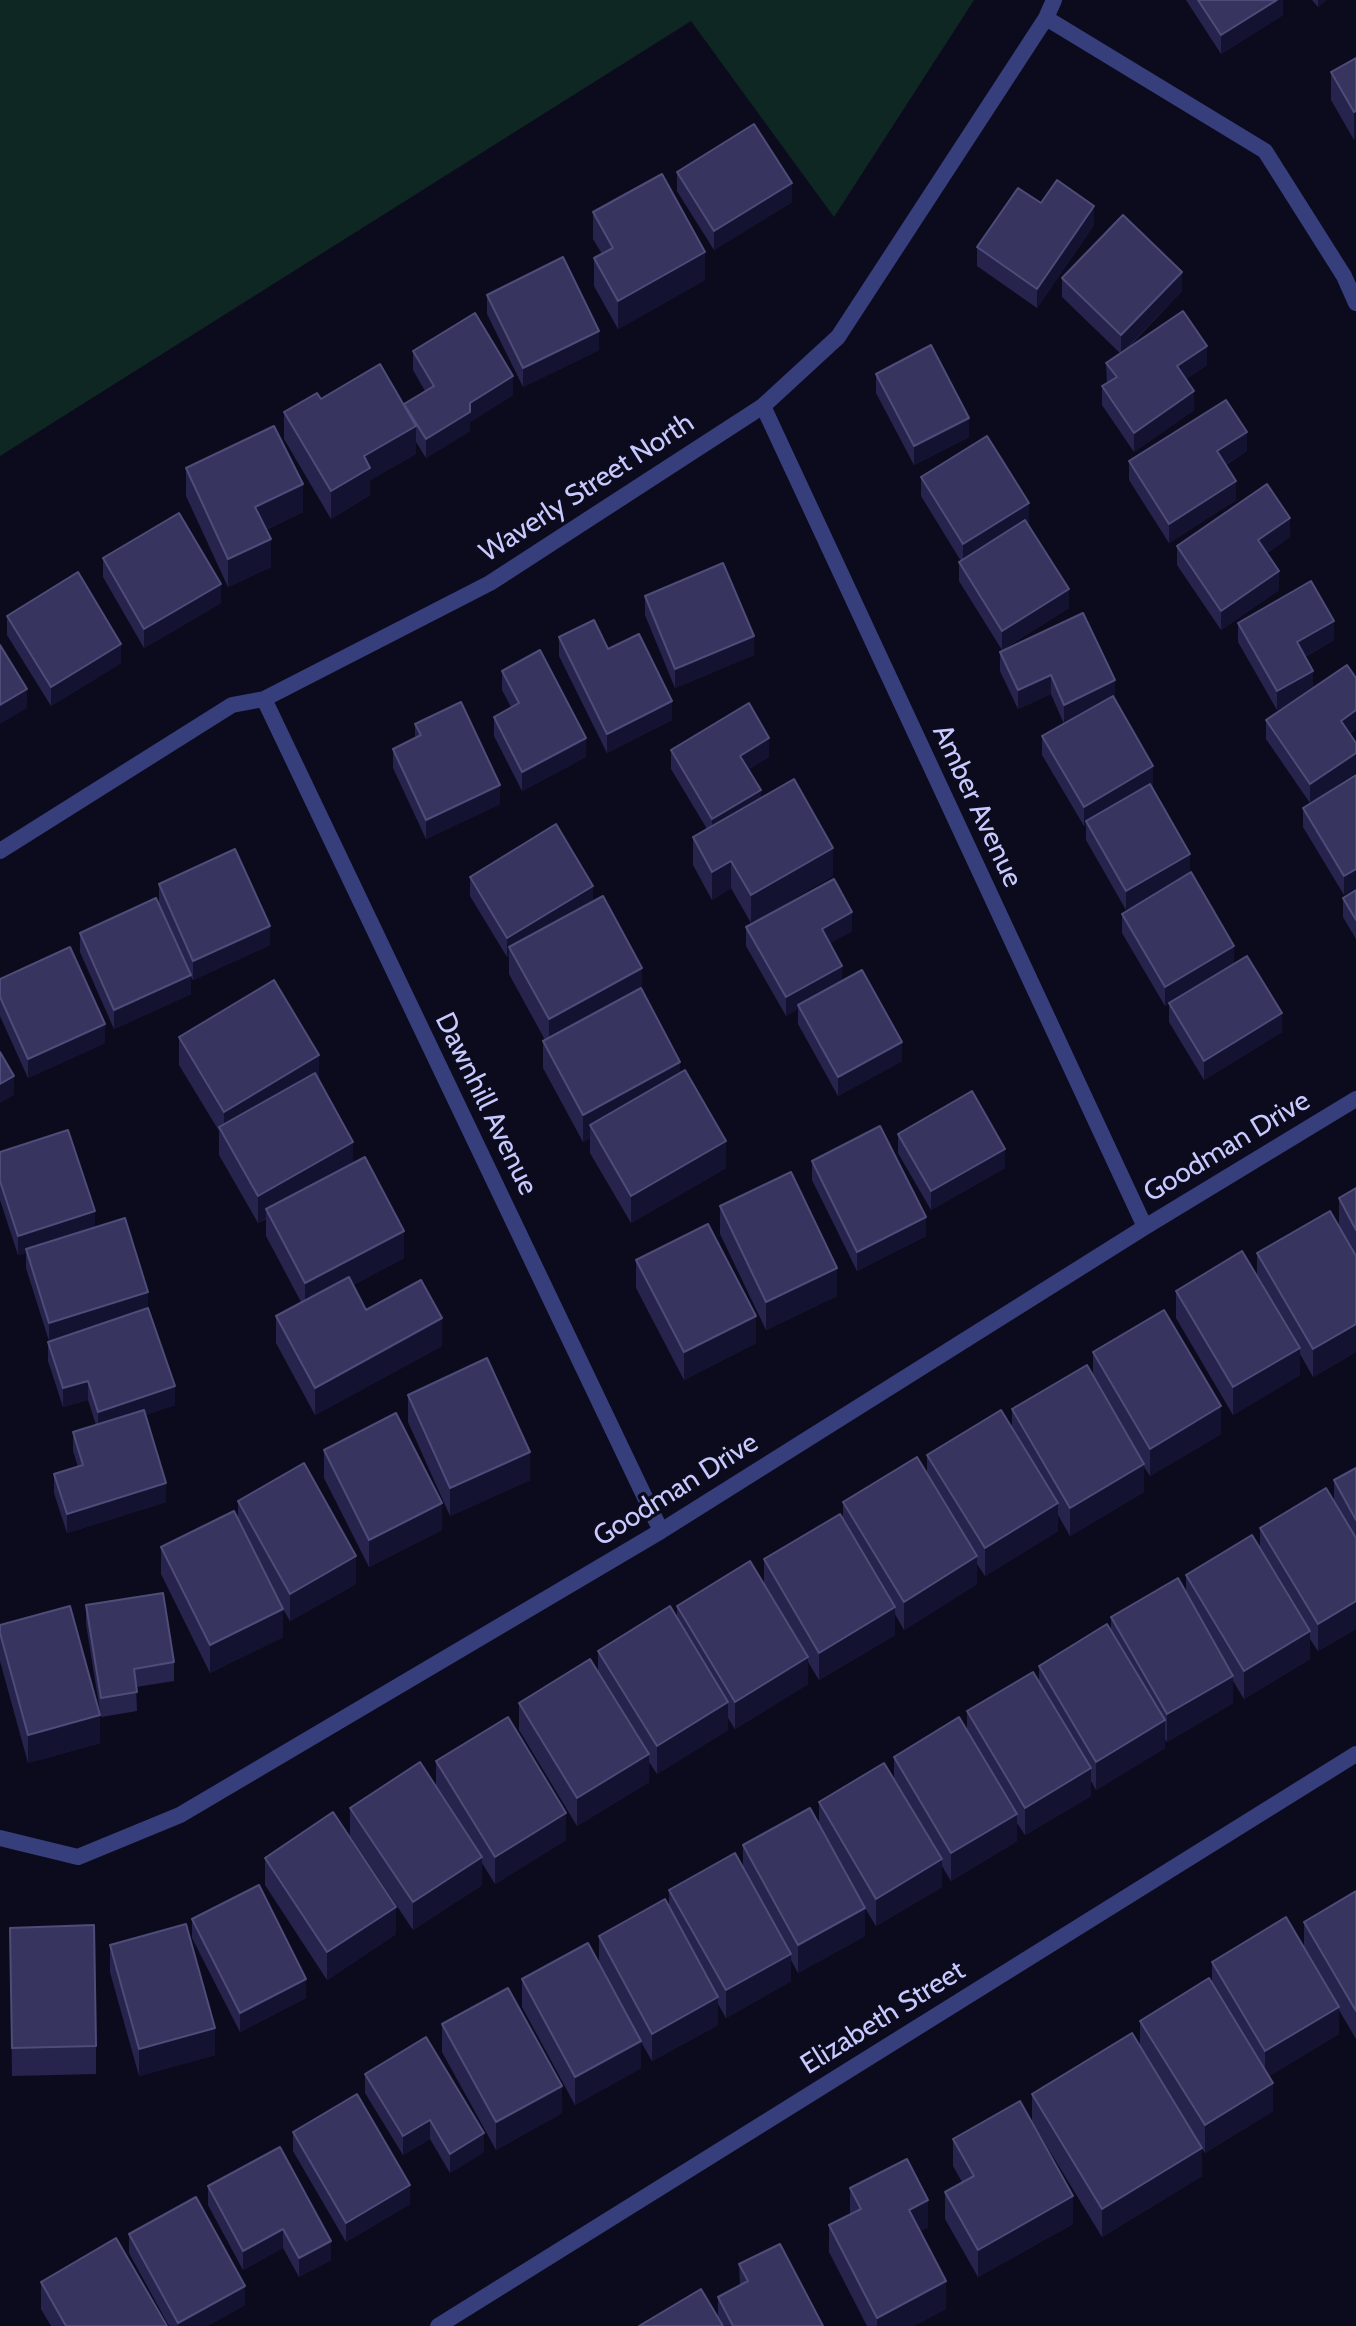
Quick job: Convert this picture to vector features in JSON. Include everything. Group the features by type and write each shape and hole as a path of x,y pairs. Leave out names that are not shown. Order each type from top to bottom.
{"street":[{"name":"Waverly Street North","path":"0,851 232,705 264,699 490,583 763,406 838,337 1046,18 1054,0"},
{"path":"1046,18 1265,151 1344,276 1356,303"},
{"name":"Amber Avenue","path":"763,406 1145,1227"},
{"name":"Dawnhill Avenue","path":"264,699 661,1531"},
{"name":"Goodman Drive","path":"0,1838 78,1857 180,1815 661,1531 1145,1227 1356,1099"},
{"name":"Elizabeth Street","path":"438,2326 1356,1754"}],"green space":[{"path":"0,0 974,0 834,217 691,21 0,456"}],"building":[{"path":"1198,0 1277,0 1221,35"},
{"path":"1356,58 1356,111 1354,112 1331,72"},
{"path":"754,124 792,183 714,231 677,172"},
{"path":"662,174 705,252 618,301 594,258 613,248 593,212"},
{"path":"1057,180 1094,206 1037,289 977,247 1018,188 1041,203"},
{"path":"1123,215 1182,272 1121,335 1062,278"},
{"path":"563,257 599,331 523,368 487,295"},
{"path":"1183,311 1207,346 1177,366 1194,391 1134,433 1102,386 1117,377 1106,363"},
{"path":"475,313 513,376 470,403 470,412 426,439 404,404 434,386 413,351"},
{"path":"931,345 969,418 914,446 876,374"},
{"path":"380,364 416,426 364,456 370,468 331,491 284,412 317,393 321,399"},
{"path":"1226,400 1247,432 1217,451 1236,481 1169,524 1129,461"},
{"path":"274,426 303,484 255,507 271,539 228,559 186,468"},
{"path":"987,436 1029,503 963,544 921,477"},
{"path":"1267,484 1290,518 1258,540 1279,571 1221,611 1177,546"},
{"path":"179,513 221,584 144,629 103,558"},
{"path":"1025,520 1069,589 1002,631 959,562"},
{"path":"723,563 754,636 675,669 645,596"},
{"path":"78,572 121,644 51,687 7,616"},
{"path":"1311,581 1334,621 1297,642 1313,671 1277,691 1238,623"},
{"path":"1083,613 1115,680 1064,705 1051,675 1018,690 1000,652"},
{"path":"594,620 608,649 639,634 672,701 607,734 559,637"},
{"path":"0,645 27,689 0,705"},
{"path":"540,650 586,738 522,772 494,717 519,703 502,671"},
{"path":"1347,665 1356,678 1356,710 1341,721 1356,743 1356,753 1310,784 1266,720"},
{"path":"1113,696 1153,766 1084,807 1042,736"},
{"path":"461,702 500,785 426,820 393,749 421,735 415,724"},
{"path":"749,703 769,738 740,756 761,790 712,819 671,750"},
{"path":"1356,775 1356,869 1344,876 1303,808"},
{"path":"794,779 833,848 751,895 731,861 712,872 693,837"},
{"path":"1150,784 1190,854 1126,891 1086,821"},
{"path":"556,824 593,886 507,938 470,877"},
{"path":"235,849 270,926 193,961 159,884"},
{"path":"1191,872 1234,946 1165,987 1122,914"},
{"path":"834,879 852,912 822,929 842,966 786,997 746,927"},
{"path":"1356,890 1356,920 1343,898"},
{"path":"603,896 642,968 549,1019 509,947"},
{"path":"156,898 191,975 114,1010 80,933"},
{"path":"70,947 105,1024 28,1059 0,997 0,979"},
{"path":"1247,956 1282,1013 1204,1061 1169,1003"},
{"path":"862,970 902,1042 838,1077 798,1005"},
{"path":"274,980 319,1055 224,1112 179,1037"},
{"path":"641,988 680,1062 583,1115 543,1041"},
{"path":"0,1052 14,1076 0,1084"},
{"path":"685,1070 726,1141 631,1196 590,1125"},
{"path":"315,1073 353,1142 258,1196 219,1127"},
{"path":"972,1091 1005,1149 931,1191 898,1134"},
{"path":"880,1126 926,1217 857,1252 812,1161"},
{"path":"68,1130 95,1211 18,1236 0,1181 0,1152"},
{"path":"365,1157 404,1231 305,1283 266,1209"},
{"path":"791,1172 837,1268 766,1302 720,1206"},
{"path":"1356,1188 1356,1230 1339,1198"},
{"path":"1330,1211 1356,1256 1356,1324 1313,1349 1257,1253"},
{"path":"125,1218 148,1292 49,1323 26,1249"},
{"path":"708,1224 756,1316 684,1352 636,1260"},
{"path":"1242,1251 1300,1348 1233,1387 1176,1291"},
{"path":"349,1277 366,1310 421,1280 442,1318 315,1388 276,1316"},
{"path":"148,1308 175,1386 98,1412 88,1381 63,1388 48,1342"},
{"path":"1164,1310 1221,1406 1150,1449 1093,1352"},
{"path":"487,1358 530,1452 450,1488 408,1395"},
{"path":"1087,1365 1144,1464 1070,1508 1012,1409"},
{"path":"144,1410 166,1483 67,1514 54,1474 83,1465 73,1432"},
{"path":"1001,1410 1058,1503 985,1548 927,1455"},
{"path":"396,1413 442,1503 369,1540 324,1450"},
{"path":"917,1457 977,1556 904,1602 843,1502"},
{"path":"304,1463 356,1556 290,1594 238,1501"},
{"path":"1356,1468 1356,1520 1334,1480"},
{"path":"1326,1488 1356,1538 1356,1601 1318,1624 1260,1528"},
{"path":"234,1511 283,1609 210,1645 161,1547"},
{"path":"840,1514 895,1607 819,1653 764,1559"},
{"path":"1252,1535 1310,1631 1244,1671 1186,1575"},
{"path":"750,1561 808,1657 735,1702 677,1606"},
{"path":"1178,1578 1233,1676 1167,1714 1111,1617"},
{"path":"163,1593 174,1662 134,1669 137,1692 101,1698 86,1605"},
{"path":"70,1606 100,1715 28,1735 0,1625"},
{"path":"670,1606 728,1702 657,1746 598,1651"},
{"path":"1107,1624 1165,1720 1096,1762 1039,1666"},
{"path":"590,1659 649,1754 577,1798 519,1703"},
{"path":"1033,1672 1091,1768 1025,1808 967,1711"},
{"path":"508,1717 566,1813 495,1857 436,1761"},
{"path":"959,1717 1017,1814 951,1853 894,1757"},
{"path":"420,1762 482,1857 413,1902 350,1808"},
{"path":"884,1763 942,1859 876,1899 819,1802"},
{"path":"810,1808 865,1908 798,1945 743,1845"},
{"path":"333,1812 396,1907 327,1952 265,1858"},
{"path":"735,1853 791,1954 726,1990 669,1890"},
{"path":"259,1885 306,1979 240,2013 192,1919"},
{"path":"1356,1891 1356,2011 1304,1922"},
{"path":"665,1899 718,1997 652,2034 599,1936"},
{"path":"1286,1917 1339,2007 1265,2051 1212,1962"},
{"path":"186,1924 215,2028 139,2049 110,1945"},
{"path":"94,1925 96,2046 12,2048 10,1928"},
{"path":"588,1943 641,2041 575,2077 522,1979"},
{"path":"1209,1978 1273,2083 1205,2125 1140,2021"},
{"path":"508,1988 562,2086 496,2122 442,2024"},
{"path":"1132,2033 1202,2148 1102,2209 1032,2094"},
{"path":"426,2037 484,2133 450,2154 430,2120 403,2136 365,2074"},
{"path":"357,2094 410,2185 346,2223 293,2132"},
{"path":"1020,2101 1073,2196 978,2250 945,2192 974,2176 953,2139"},
{"path":"280,2147 331,2241 299,2258 283,2229 243,2251 208,2186"},
{"path":"907,2159 928,2200 909,2210 946,2281 877,2318 829,2225 861,2209 850,2188"},
{"path":"196,2197 245,2286 178,2323 129,2234"},
{"path":"116,2238 167,2326 66,2326 41,2282"},
{"path":"780,2244 823,2326 733,2326 718,2297 748,2281 739,2264"},
{"path":"701,2289 723,2326 639,2326"}]}
